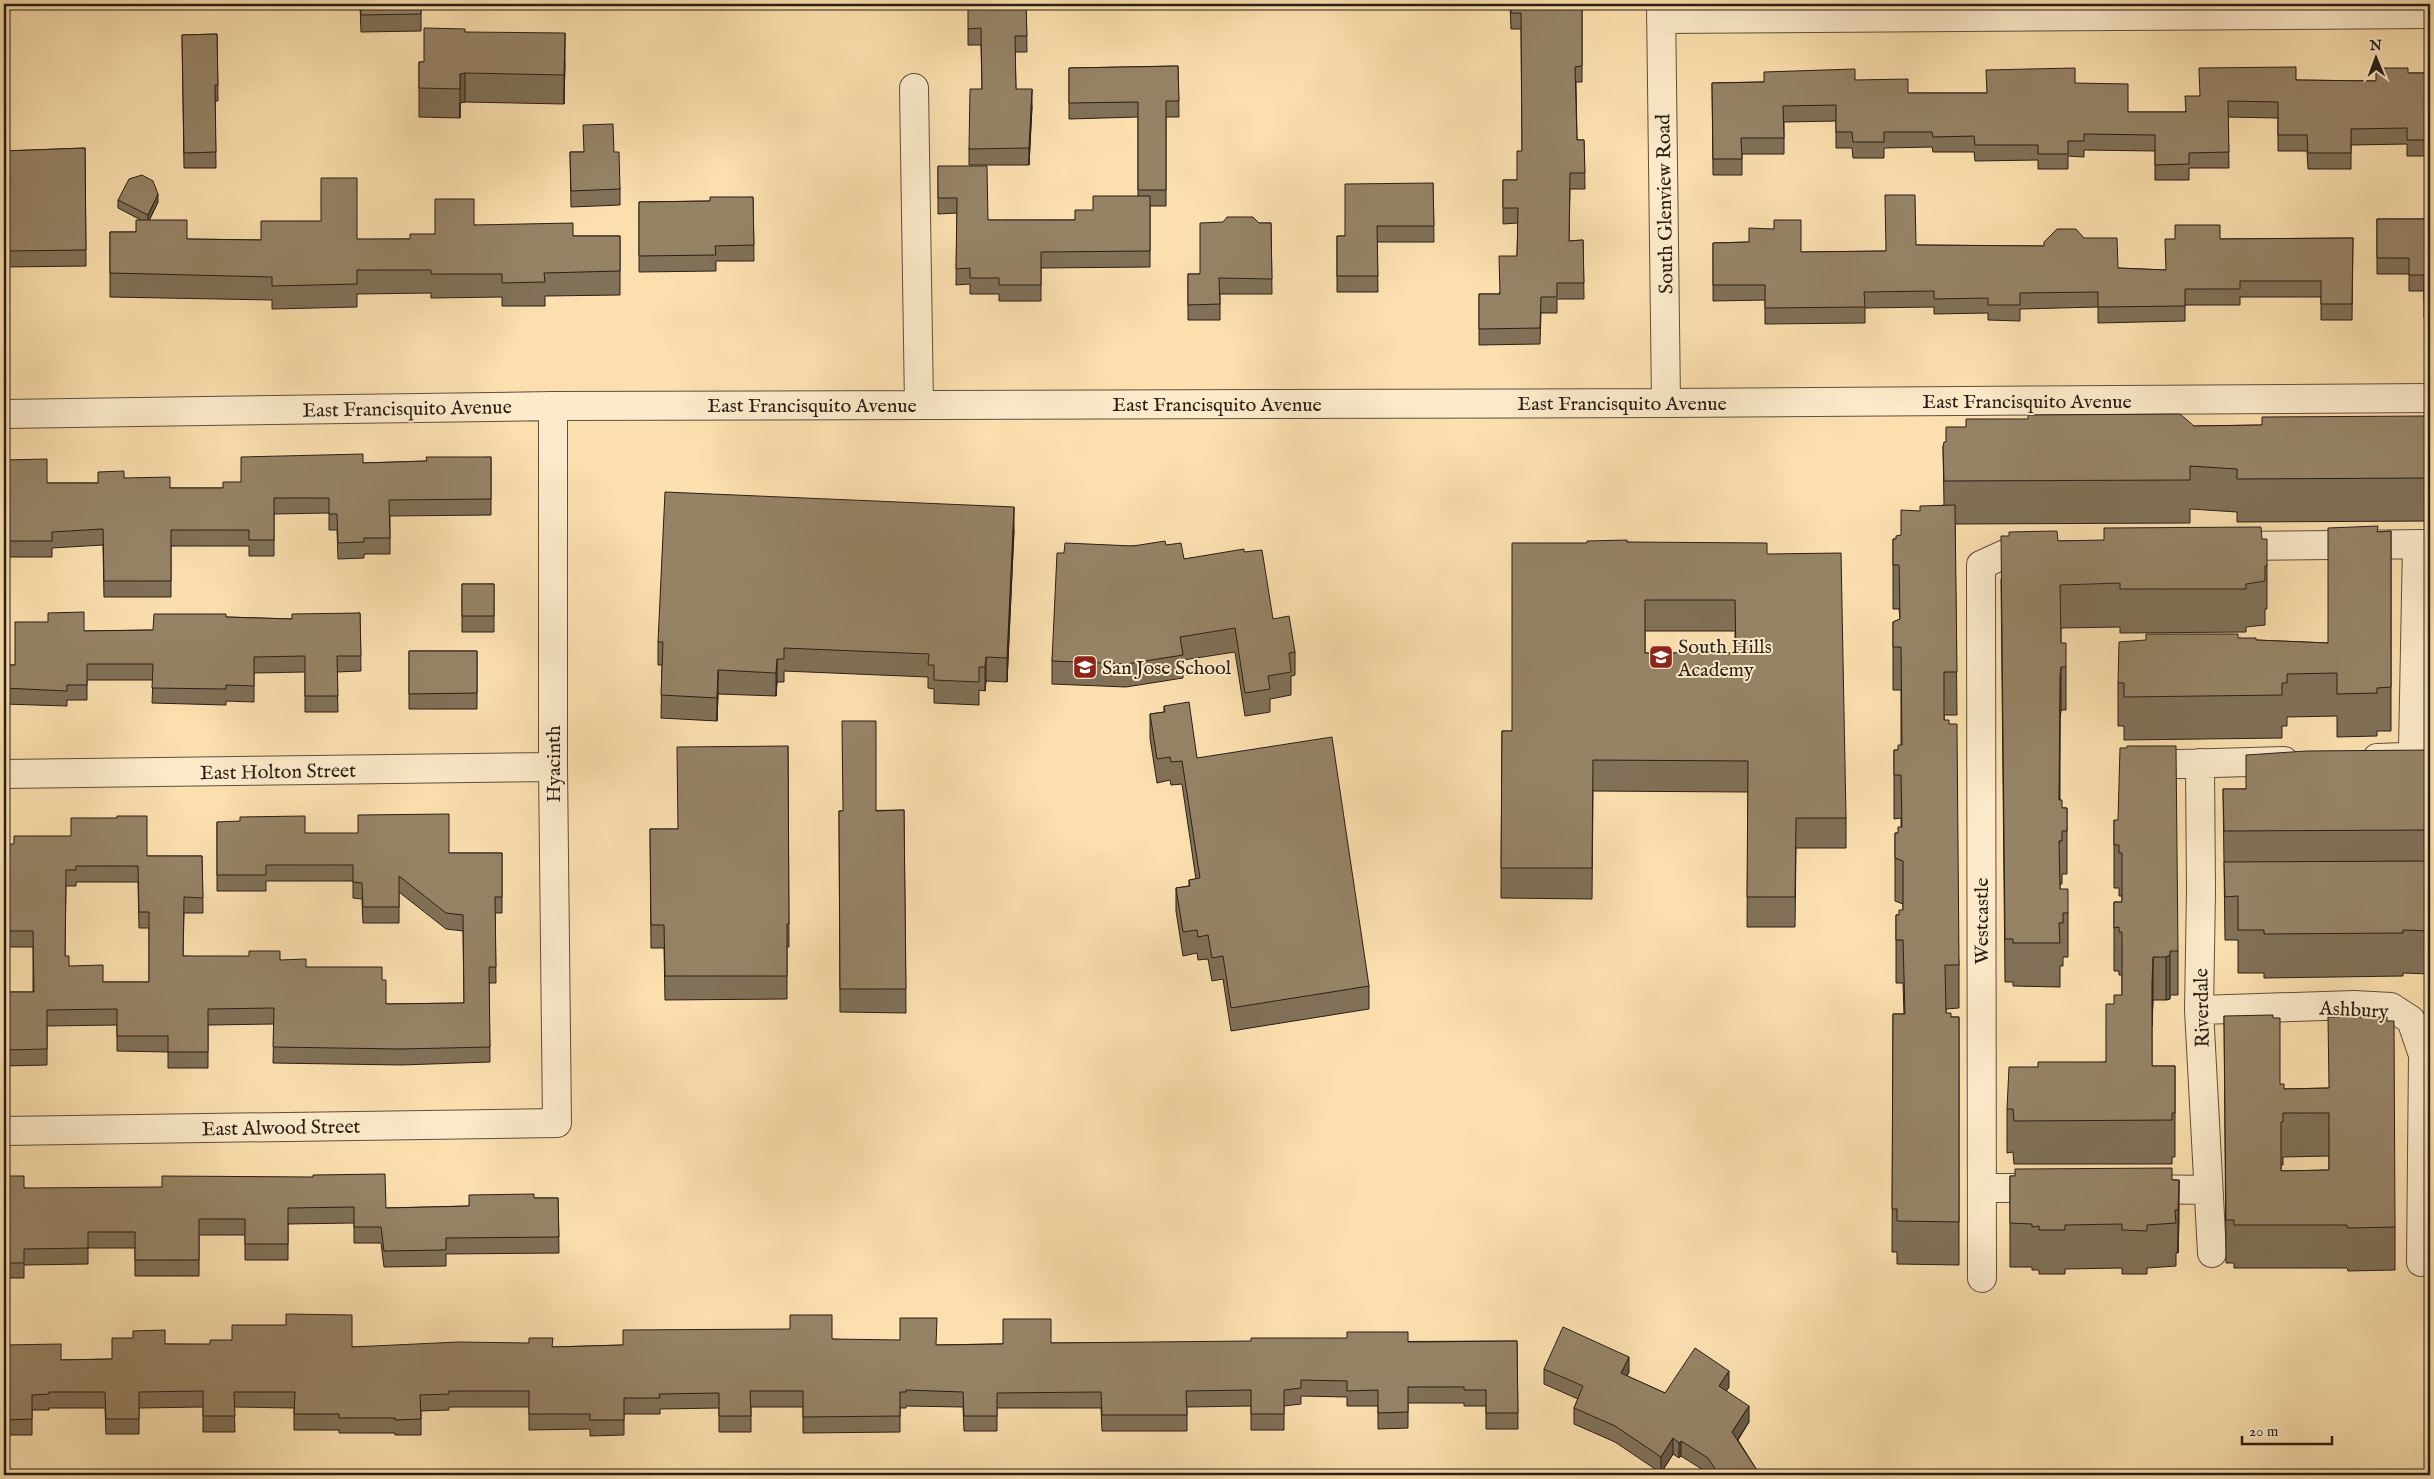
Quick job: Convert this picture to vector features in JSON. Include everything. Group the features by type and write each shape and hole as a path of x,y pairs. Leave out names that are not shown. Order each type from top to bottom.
{"street":[{"path":"1661,12 2430,14"},
{"name":"South Glenview Road","path":"1661,12 1666,403"},
{"path":"914,88 919,405"},
{"name":"East Francisquito Avenue","path":"4,414 553,406 1666,403 2430,398"},
{"name":"Hyacinth","path":"553,406 553,767 557,1123"},
{"path":"2203,546 2424,544 2413,749 2405,757 2356,758"},
{"name":"Westcastle","path":"1982,1278 1981,565 2014,550 2064,549"},
{"path":"2145,765 2308,760"},
{"name":"Riverdale","path":"2200,763 2211,890 2199,1010 2212,1253"},
{"name":"East Holton Street","path":"4,774 553,767"},
{"name":"Ashbury","path":"2199,1010 2354,1005 2391,1007 2411,1020 2423,1054 2426,1186 2421,1262"},
{"name":"East Alwood Street","path":"4,1131 557,1123"},
{"path":"1982,1188 2070,1189"},
{"path":"2120,1189 2208,1190"}],"building":[{"path":"361,4 421,4 421,14 361,15"},
{"path":"968,4 1026,4 1027,36 1015,36 1016,89 1032,89 1029,148 969,149 970,89 982,89 981,28 968,29"},
{"path":"1511,4 1582,4 1582,66 1575,67 1577,140 1584,140 1585,173 1570,173 1569,241 1583,240 1584,283 1557,283 1557,297 1541,297 1540,328 1479,329 1479,294 1500,294 1499,256 1517,256 1518,208 1503,208 1503,180 1517,180 1517,151 1522,151 1521,13 1511,13"},
{"path":"424,28 465,29 465,32 565,33 564,75 465,73 460,74 460,89 419,88 419,62 424,62"},
{"path":"217,34 218,85 215,85 216,152 184,153 182,35"},
{"path":"1178,66 1179,101 1166,101 1166,190 1138,190 1138,102 1069,103 1069,68"},
{"path":"2296,67 2296,80 2376,81 2376,68 2408,68 2408,73 2430,73 2430,140 2407,140 2407,128 2351,129 2351,153 2308,153 2307,135 2278,135 2278,102 2228,101 2229,152 2189,153 2189,164 2155,165 2155,135 2084,134 2084,141 2068,141 2068,154 2038,154 2038,145 1975,145 1974,136 1933,137 1932,132 1884,132 1884,142 1853,142 1852,132 1836,132 1836,105 1783,106 1784,138 1741,138 1742,159 1713,159 1712,83 1764,82 1764,72 1855,69 1855,80 1908,79 1908,93 1987,93 1986,70 2075,68 2075,83 2128,84 2128,112 2186,112 2185,96 2200,96 2199,68"},
{"path":"613,124 614,152 619,152 620,189 571,191 570,152 584,152 583,125"},
{"path":"85,148 86,250 4,251 4,151"},
{"path":"938,166 987,166 988,220 1075,220 1075,210 1093,210 1093,196 1150,196 1150,251 1041,252 1041,285 999,285 999,278 970,278 970,268 956,269 957,198 938,198"},
{"path":"142,175 153,181 158,194 148,215 118,200 129,179"},
{"path":"321,178 357,178 357,239 410,239 410,234 435,234 435,199 474,199 474,225 573,223 573,236 620,236 620,271 544,273 545,282 502,283 502,274 431,274 431,270 357,270 357,284 272,286 272,277 110,273 110,232 136,232 136,220 187,220 187,239 261,240 261,221 321,221"},
{"path":"1433,183 1434,226 1377,226 1378,276 1337,276 1337,236 1345,236 1345,184"},
{"path":"1885,195 1915,195 1916,245 2044,246 2044,242 2057,229 2076,229 2084,238 2117,238 2118,268 2166,270 2165,239 2175,239 2175,225 2220,225 2220,239 2353,238 2352,304 2321,304 2321,281 2240,281 2240,289 2185,289 2185,306 2098,307 2098,292 2020,293 2020,305 1988,305 1988,298 1934,299 1934,291 1864,292 1865,307 1765,308 1765,285 1713,285 1713,243 1749,242 1749,228 1774,229 1774,220 1801,220 1801,252 1886,251"},
{"path":"710,197 753,197 754,245 715,246 716,255 639,256 639,202 710,201"},
{"path":"1227,217 1253,217 1259,223 1271,223 1272,279 1219,278 1220,304 1188,305 1188,274 1200,274 1200,223 1223,222"},
{"path":"2377,219 2430,219 2430,303 2424,302 2424,275 2409,275 2409,258 2377,258"},
{"path":"2180,414 2194,426 2262,425 2262,417 2430,416 2430,478 2237,479 2237,469 2190,466 2190,480 1944,481 1943,446 1944,442 1946,442 1946,427 1966,427 1966,419 2028,419 2028,415"},
{"path":"363,454 363,463 427,461 426,457 491,457 491,499 389,500 390,538 364,538 364,542 338,543 337,514 329,514 329,498 274,498 274,540 249,540 249,530 171,530 171,581 104,581 103,529 52,532 52,541 4,541 4,460 47,459 47,483 98,483 98,472 124,471 124,478 170,477 170,488 223,488 223,482 241,482 241,457"},
{"path":"665,492 1014,507 1007,658 986,657 985,667 979,667 979,682 934,680 934,665 928,665 929,654 784,648 784,659 777,659 776,673 718,670 717,698 661,695 663,642 658,642"},
{"path":"1955,505 1957,672 1944,672 1944,720 1949,720 1949,724 1957,724 1959,965 1945,965 1946,1013 1951,1013 1951,1017 1959,1017 1959,1222 1897,1221 1897,1209 1892,1209 1893,1014 1905,1014 1903,940 1896,940 1896,915 1899,915 1899,910 1903,910 1903,861 1895,858 1895,833 1898,833 1898,827 1902,827 1901,775 1894,775 1894,750 1898,750 1898,745 1902,745 1901,647 1893,647 1893,622 1900,619 1899,565 1893,565 1893,539 1901,535 1901,510 1920,511 1920,506"},
{"path":"2378,526 2377,532 2391,531 2391,687 2377,688 2377,693 2337,694 2337,673 2287,674 2287,683 2282,683 2282,695 2124,697 2124,683 2118,683 2119,642 2146,640 2146,634 2238,634 2238,638 2256,638 2256,640 2328,643 2328,528"},
{"path":"2261,527 2262,539 2267,539 2265,581 2246,584 2246,589 2120,589 2120,583 2060,585 2061,643 2066,643 2066,667 2061,667 2060,676 2059,800 2062,800 2062,808 2067,808 2067,831 2062,831 2062,841 2059,841 2060,889 2068,889 2068,913 2063,913 2063,923 2059,923 2060,943 2013,943 2013,939 2005,939 2001,536 2009,536 2009,532 2057,531 2058,541 2104,540 2104,528"},
{"path":"1165,541 1166,545 1181,543 1184,559 1244,549 1244,552 1262,550 1273,619 1289,616 1295,652 1289,653 1291,672 1268,676 1270,689 1245,693 1235,628 1180,637 1183,655 1126,664 1052,661 1057,553 1064,553 1065,543 1133,546"},
{"path":"1587,541 1767,543 1767,554 1841,553 1846,818 1796,818 1795,897 1747,897 1748,761 1593,760 1592,868 1501,868 1502,731 1512,731 1512,543 1587,543","holes":["1645,600 1735,600 1736,653 1645,653"]},
{"path":"462,584 494,584 494,616 462,616"},
{"path":"84,612 84,631 153,630 154,614 226,614 226,617 292,619 292,614 360,613 361,656 337,656 338,696 305,696 305,656 254,657 254,686 226,685 226,689 152,688 153,664 87,664 87,685 67,685 67,691 4,688 4,665 15,665 15,622 48,622 48,613"},
{"path":"409,651 477,651 477,693 409,694"},
{"path":"1189,702 1197,758 1332,737 1369,986 1231,1008 1223,956 1212,958 1208,935 1198,937 1197,930 1183,932 1176,888 1190,886 1189,880 1200,878 1182,761 1171,762 1170,757 1157,759 1150,714 1165,712 1164,706"},
{"path":"842,721 876,721 876,811 904,810 906,989 840,989 839,811 843,811"},
{"path":"788,746 789,924 787,924 787,976 665,976 664,925 651,925 650,829 678,829 677,747"},
{"path":"2127,746 2176,746 2178,951 2170,951 2170,955 2166,957 2153,957 2152,983 2152,1066 2175,1066 2175,1113 2172,1113 2172,1120 2014,1121 2013,1109 2007,1109 2009,1067 2038,1067 2038,1062 2106,1062 2106,1004 2114,1004 2114,995 2122,995 2122,932 2119,932 2119,927 2114,928 2114,902 2122,902 2122,853 2119,853 2119,845 2114,845 2114,820 2118,820 2120,748 2127,748"},
{"path":"2430,750 2430,830 2224,831 2223,789 2246,789 2246,755 2307,751"},
{"path":"449,814 449,853 502,853 502,897 495,897 496,967 489,967 490,1047 401,1049 273,1047 274,1008 208,1009 208,1052 168,1052 168,1036 117,1036 117,1009 47,1010 47,1049 4,1050 4,992 34,992 33,931 4,931 4,844 14,844 14,836 71,836 71,818 147,816 147,856 202,856 203,898 184,897 183,956 249,956 249,951 280,951 280,960 306,959 306,967 382,967 382,980 386,980 386,1004 464,1003 463,915 446,913 399,876 399,907 363,907 362,883 353,882 353,865 266,865 266,875 217,875 217,822 240,821 240,817 305,816 305,833 358,833 358,815","holes":["76,866 138,866 139,912 149,912 149,982 103,982 103,965 69,966 69,956 65,956 66,870 76,870"]},
{"path":"2430,861 2430,931 2403,930 2403,933 2264,934 2264,930 2238,930 2238,896 2225,897 2224,862"},
{"path":"2273,1015 2273,1018 2280,1018 2280,1084 2284,1084 2284,1089 2329,1088 2328,1017 2387,1017 2387,1021 2394,1021 2395,1227 2348,1228 2347,1225 2234,1225 2234,1220 2226,1220 2224,1016","holes":["2283,1113 2329,1113 2329,1170 2281,1171 2281,1122 2283,1122"]},
{"path":"2172,1168 2172,1180 2179,1180 2178,1210 2175,1210 2176,1223 2147,1225 2147,1231 2122,1230 2122,1224 2065,1225 2065,1230 2039,1230 2039,1226 2032,1227 2032,1224 2010,1223 2010,1176 2015,1176 2015,1169"},
{"path":"385,1174 386,1208 469,1206 469,1195 534,1194 534,1198 558,1198 559,1237 446,1238 446,1250 384,1251 381,1227 354,1227 354,1207 288,1208 288,1244 245,1244 245,1219 199,1219 199,1260 135,1260 135,1232 88,1232 88,1248 24,1249 24,1263 4,1263 4,1176 24,1176 24,1188 162,1187 162,1176 313,1177 313,1175"},
{"path":"286,1314 352,1315 352,1347 458,1342 529,1343 529,1338 553,1338 552,1347 623,1345 623,1330 790,1329 790,1315 832,1315 832,1339 900,1340 900,1318 937,1318 936,1345 1003,1344 1003,1319 1051,1319 1051,1343 1251,1341 1251,1338 1347,1338 1347,1332 1408,1332 1408,1342 1517,1341 1518,1413 1486,1413 1486,1390 1464,1390 1464,1387 1408,1387 1408,1412 1378,1413 1378,1390 1347,1391 1347,1381 1301,1380 1301,1388 1284,1390 1284,1414 1251,1414 1251,1390 1186,1391 1187,1415 1102,1415 1101,1392 997,1393 997,1416 964,1416 963,1392 906,1390 906,1392 900,1392 900,1416 803,1417 803,1391 750,1391 751,1416 719,1416 719,1393 659,1394 660,1398 624,1398 624,1420 590,1420 590,1414 529,1414 529,1391 449,1391 449,1394 420,1395 421,1419 339,1418 339,1414 294,1414 295,1392 234,1392 235,1416 203,1416 203,1391 139,1392 139,1419 106,1419 105,1392 49,1392 49,1394 32,1395 32,1419 4,1420 4,1345 61,1344 61,1360 112,1359 112,1338 133,1338 133,1331 165,1330 165,1344 210,1344 210,1340 232,1340 232,1325 286,1325"},
{"path":"1563,1327 1629,1357 1621,1373 1665,1393 1695,1348 1729,1371 1719,1386 1749,1406 1732,1432 1760,1475 1719,1475 1708,1458 1673,1438 1661,1457 1615,1426 1574,1408 1583,1386 1544,1369"}],"place":[{"name":"South Hills Academy","path":"1661,657"},
{"name":"San Jose School","path":"1085,667"}]}
